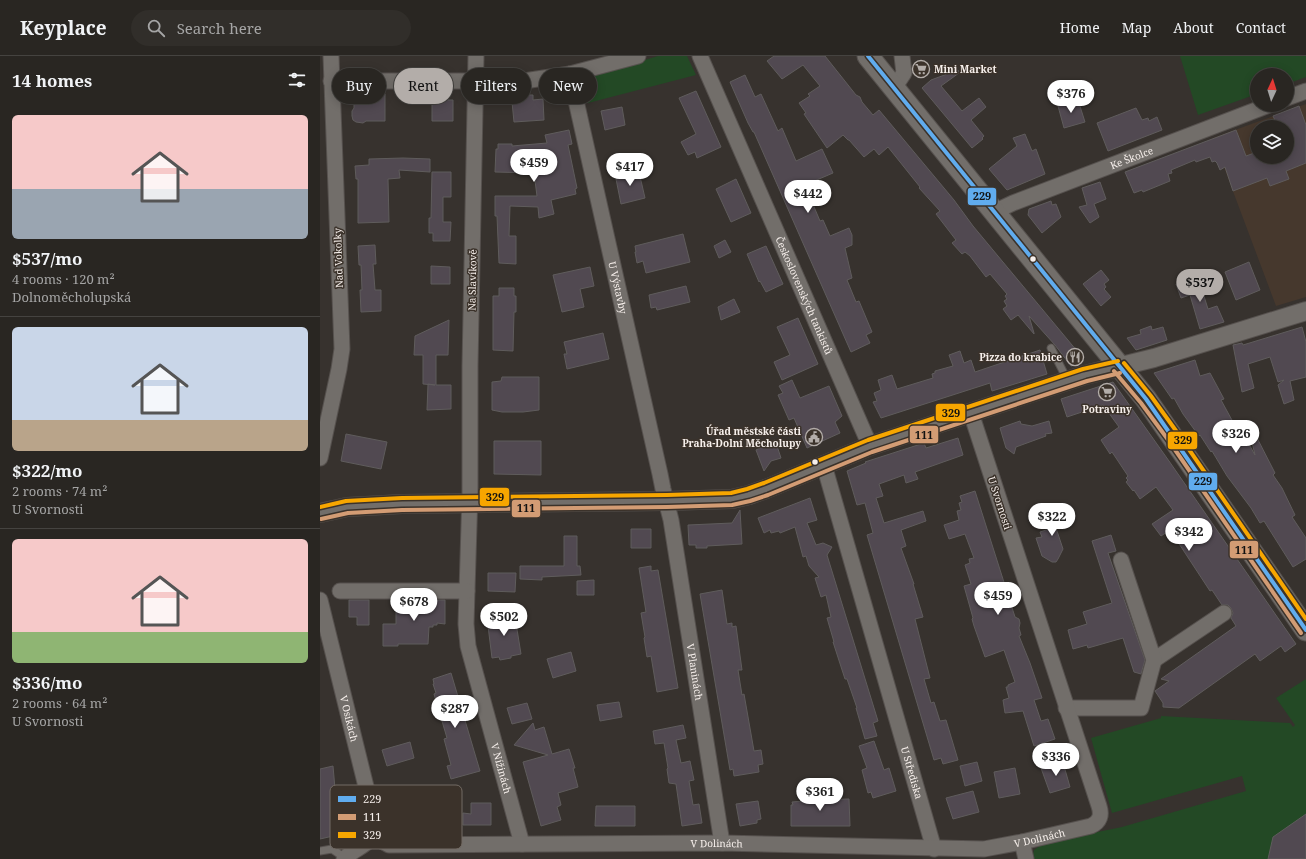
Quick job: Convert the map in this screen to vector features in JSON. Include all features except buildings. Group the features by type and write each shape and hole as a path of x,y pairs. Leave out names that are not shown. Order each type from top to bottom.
{"main road":[{"path":"868,56 1150,405 1306,630"}],"street":[{"name":"Nad Vokolky","path":"320,458 342,349 326,105 331,81 331,56"},
{"name":"Na Slavíkově","path":"476,56 476,68"},
{"path":"593,68 638,56"},
{"name":"Československých tankistů","path":"700,56 870,446"},
{"path":"894,88 904,73 902,56"},
{"path":"331,81 461,82"},
{"path":"1294,95 1306,91"},
{"name":"Na Slavíkově","path":"469,503 470,359 476,104"},
{"name":"U Výstavby","path":"577,104 663,489 667,501"},
{"name":"Ke Školce","path":"994,212 1013,203 1251,112"},
{"path":"320,512 347,507 374,505 732,499 749,495 870,446 1068,381 1154,358 1306,311"},
{"name":"U Svornosti","path":"971,413 1066,708 1101,811 1099,820 1096,824"},
{"name":"U Střediska","path":"824,465 934,848"},
{"name":"V Planinách","path":"667,501 722,843"},
{"name":"V Nížinách","path":"469,503 466,624 468,646 522,844"},
{"path":"1066,708 1141,708 1154,660 1121,560"},
{"path":"340,591 467,591"},
{"name":"V Osikách","path":"320,600 366,785"},
{"path":"1154,660 1224,613"},
{"name":"V Dolinách","path":"462,844 722,843 984,849 1022,842 1096,824"},
{"path":"1022,842 1026,859"},
{"path":"345,858 359,849"}],"lane":[{"path":"1051,348 1068,381"},
{"path":"320,851 332,849 345,858"}],"shaded area":[{"path":"1306,104 1306,297 1276,306 1213,138 1250,124 1250,164 1294,164 1294,120 1262,120 1284,112 1294,112 1294,108"}],"green space":[{"path":"658,56 687,56 696,75 597,101 597,74"},
{"path":"1180,56 1306,56 1306,77 1294,81 1294,68 1250,68 1250,96 1198,115"},
{"path":"1306,679 1306,859 1032,859 1034,850 1044,843 1122,827 1246,791 1242,776 1112,813 1091,738 1161,718 1161,716 1290,723 1293,727 1295,725 1276,698"}],"transit line":[{"name":"229","path":"868,56 1146,399 1306,630"},
{"name":"329","path":"320,507 346,501 402,498 731,493 764,483 868,440 1083,369 1118,361"},
{"name":"329","path":"1124,363 1151,396 1179,435 1306,619"},
{"name":"111","path":"1114,371 1141,403 1169,441 1301,633"},
{"name":"111","path":"321,519 348,513 402,510 732,505 768,495 872,452 1087,381 1120,373"}],"place":[{"name":"Mini Market","path":"921,69"},
{"name":"Pizza do krabice","path":"1075,357"},
{"name":"Potraviny","path":"1107,392"},
{"name":"Úřad městské části Praha-Dolní Měcholupy","path":"814,437"}]}
